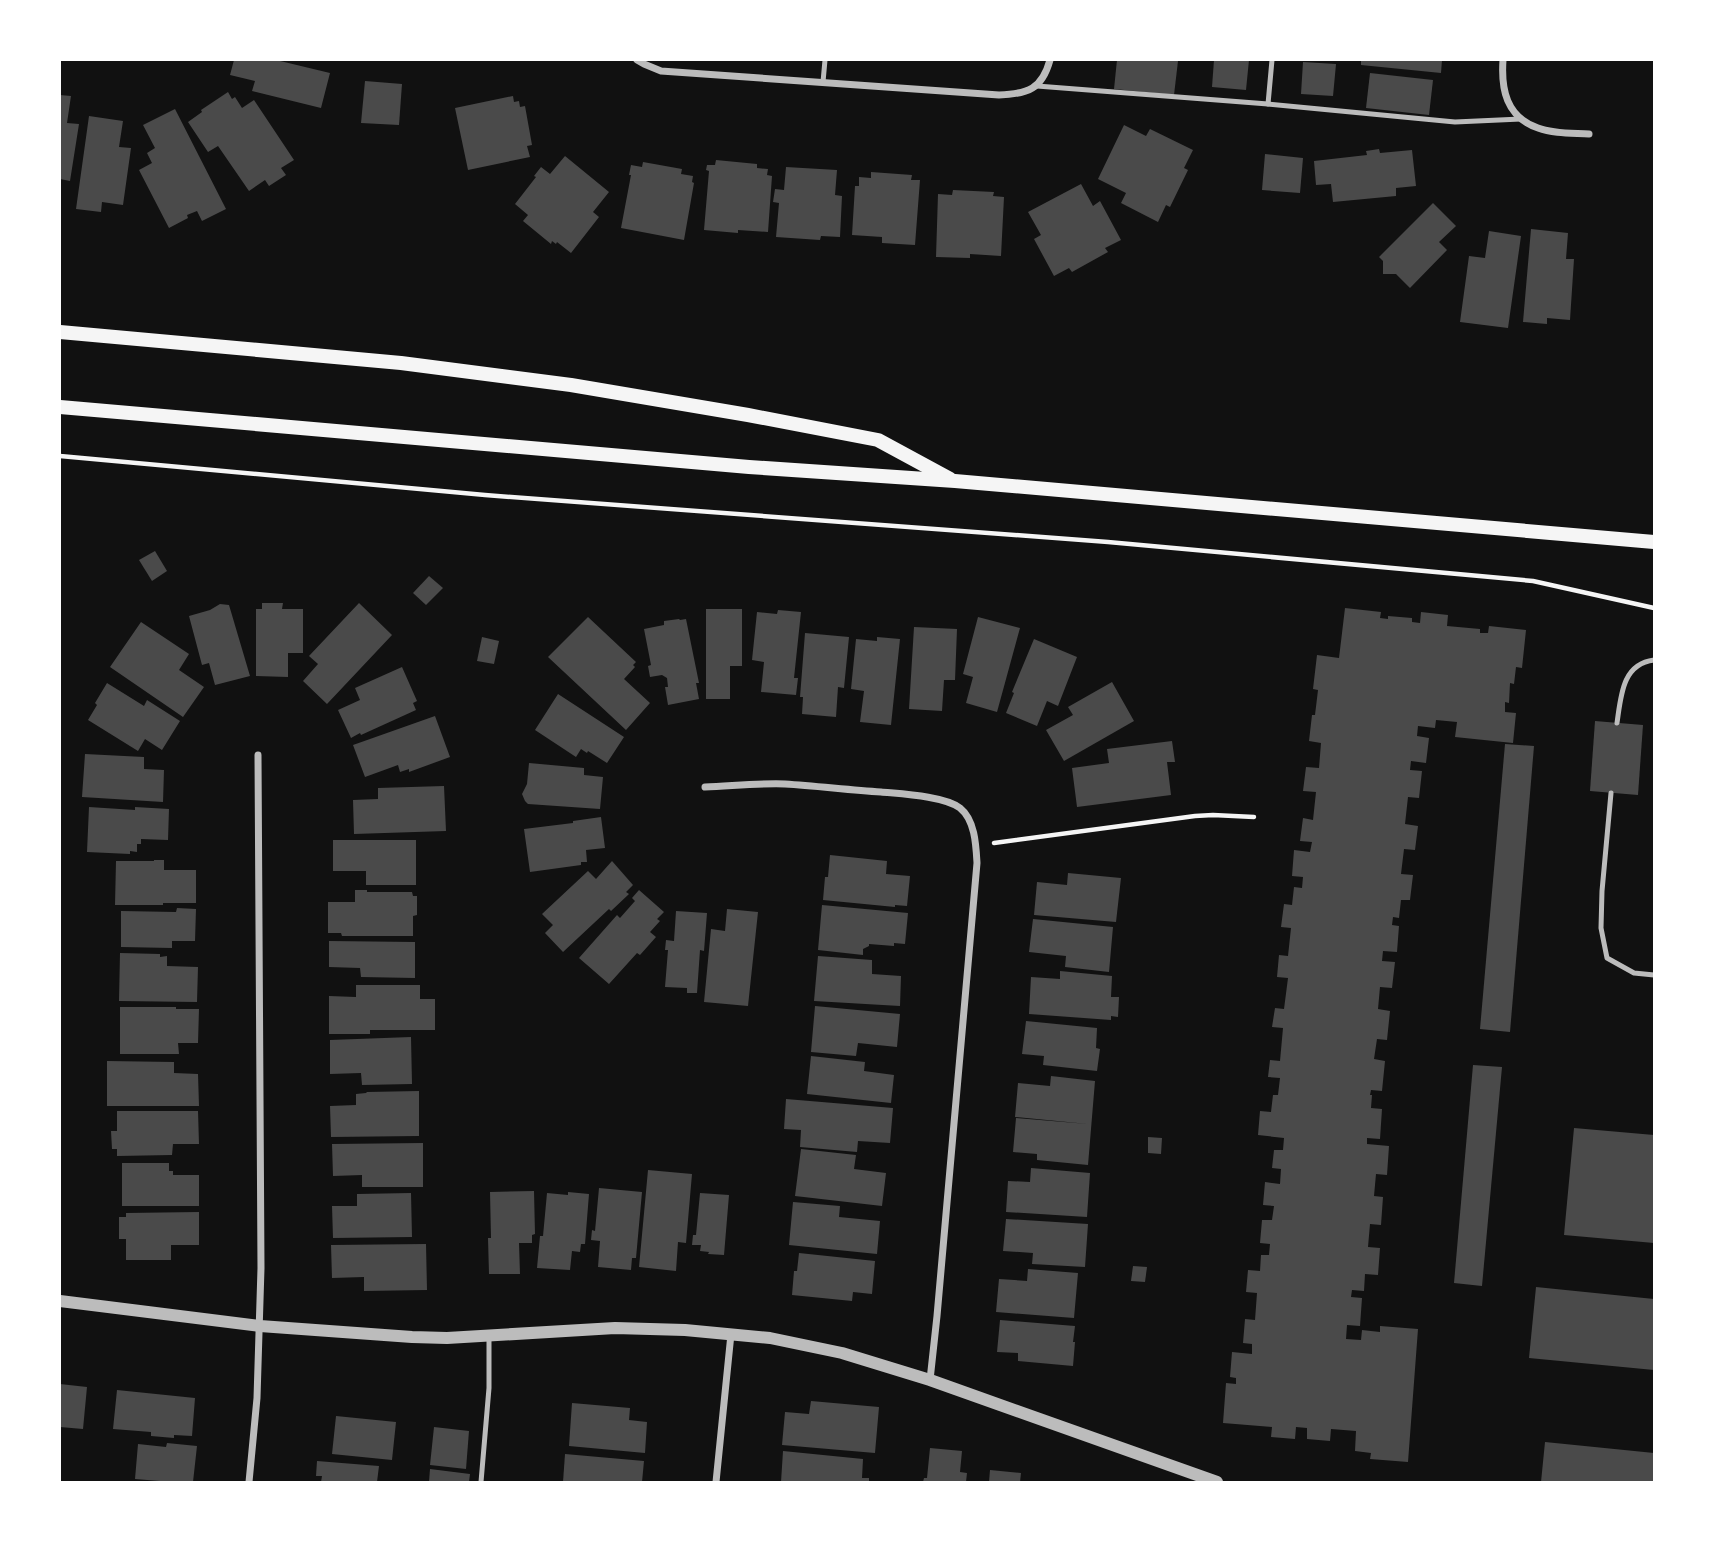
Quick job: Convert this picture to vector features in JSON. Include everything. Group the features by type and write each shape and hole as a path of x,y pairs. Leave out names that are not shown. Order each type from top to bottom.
{"main road":[{"path":"60,332 401,363 571,385 878,440 955,481"},
{"path":"60,407 1654,542"}],"street":[{"path":"637,60 661,71 999,95 1024,92 1037,86 1047,72 1050,60"},
{"path":"1503,60 1502,79 1506,97 1511,109 1521,119 1538,128 1589,134"},
{"path":"249,1482 260,1326 258,755"},
{"path":"705,788 762,784 797,785 913,795 960,808 968,819 976,845 977,863 929,1380"},
{"path":"60,1301 260,1326 412,1337 447,1338 615,1328 731,1333 792,1342 842,1353 929,1380 1217,1482"},
{"path":"716,1482 731,1333"}],"lane":[{"path":"823,82 825,60"},
{"path":"1268,104 1272,60"},
{"path":"1037,86 1455,122 1521,119"},
{"path":"1617,723 1621,693 1630,673 1644,661 1654,660"},
{"path":"1611,793 1601,928 1607,958 1634,973 1654,975"},
{"path":"481,1482 489,1388 489,1335"}],"path":[{"path":"60,456 485,495 1108,542 1533,581 1654,608"},
{"path":"976,845 1213,814 1254,817"}],"building":[{"path":"234,60 276,60 330,73 321,108 252,91 255,81 230,75"},
{"path":"1117,60 1178,61 1174,95 1114,89"},
{"path":"1214,60 1249,60 1246,90 1212,87"},
{"path":"1361,60 1442,60 1441,73 1361,65"},
{"path":"1303,62 1336,64 1333,96 1301,94"},
{"path":"1370,73 1433,80 1429,115 1366,108"},
{"path":"365,81 402,84 399,125 361,123"},
{"path":"228,92 242,108 254,100 294,160 281,168 286,175 269,186 265,180 249,191 218,146 208,152 188,122"},
{"path":"60,95 71,96 67,123 79,124 70,181 60,179"},
{"path":"513,96 514,102 519,101 520,107 525,106 532,145 527,146 530,157 468,170 455,108"},
{"path":"175,109 226,209 202,221 197,211 169,228 139,170 152,163 147,153 155,148 143,125"},
{"path":"89,116 123,121 119,147 131,148 123,205 102,202 101,212 76,209"},
{"path":"1124,125 1146,136 1150,129 1193,150 1184,168 1188,170 1170,207 1166,205 1158,222 1121,203 1126,193 1098,179"},
{"path":"1379,149 1380,153 1412,150 1416,186 1396,188 1396,196 1333,202 1331,184 1316,185 1314,161 1367,155 1366,151"},
{"path":"1265,154 1303,158 1300,193 1262,190"},
{"path":"565,156 609,192 593,212 599,217 571,253 557,242 556,244 552,241 551,244 523,221 528,215 515,204 541,167 550,174"},
{"path":"716,160 757,164 757,168 768,169 767,175 772,176 768,232 704,230 709,171 706,170 707,165 715,165"},
{"path":"643,162 682,169 681,174 693,176 684,240 621,228 631,165 642,167"},
{"path":"786,167 837,170 835,195 842,196 840,237 821,236 820,240 776,237 779,203 773,202 775,189 784,190"},
{"path":"871,172 912,175 911,180 920,180 915,245 882,243 882,237 852,235 855,186 859,186 859,177 871,178"},
{"path":"1081,184 1093,206 1100,201 1121,240 1105,248 1108,252 1072,272 1069,268 1054,276 1034,239 1041,235 1028,212"},
{"path":"953,190 994,192 993,196 1004,197 1001,256 970,254 970,258 936,257 938,194 952,195"},
{"path":"1433,203 1456,226 1439,242 1447,250 1410,288 1396,274 1383,274 1383,261 1379,257"},
{"path":"1531,229 1568,233 1566,259 1574,259 1570,320 1547,318 1547,324 1523,322"},
{"path":"1489,231 1521,236 1508,328 1460,322 1469,256 1485,258"},
{"path":"155,551 167,571 152,581 139,560"},
{"path":"429,576 443,588 426,605 413,593"},
{"path":"262,603 283,603 282,609 303,609 303,653 288,653 288,677 256,676 256,609 262,609"},
{"path":"359,603 392,635 327,704 303,681 318,664 309,656"},
{"path":"220,604 229,605 250,676 215,685 209,663 202,665 189,616"},
{"path":"1345,608 1381,612 1380,618 1412,618 1412,622 1420,623 1421,612 1448,615 1447,626 1480,629 1480,633 1488,633 1489,626 1526,630 1522,668 1516,667 1514,684 1510,683 1509,703 1505,702 1505,712 1516,713 1513,743 1455,737 1457,722 1436,720 1435,728 1418,726 1417,736 1429,738 1426,763 1411,761 1410,770 1422,771 1419,798 1408,797 1405,824 1418,826 1415,850 1404,849 1401,874 1413,875 1410,900 1401,900 1399,918 1393,917 1392,925 1399,926 1397,952 1383,951 1382,961 1395,962 1392,988 1380,987 1378,1009 1390,1011 1387,1040 1377,1039 1374,1059 1385,1061 1382,1091 1371,1090 1370,1095 1371,1108 1382,1109 1380,1139 1367,1138 1367,1144 1389,1146 1387,1175 1376,1174 1374,1196 1383,1197 1381,1225 1370,1224 1368,1247 1380,1248 1378,1275 1365,1274 1364,1291 1352,1290 1351,1297 1362,1298 1360,1326 1347,1325 1346,1339 1361,1340 1362,1330 1380,1332 1380,1326 1418,1329 1408,1462 1370,1459 1371,1453 1355,1451 1356,1431 1331,1429 1330,1441 1307,1439 1307,1428 1296,1427 1295,1439 1271,1437 1272,1427 1223,1423 1226,1383 1236,1384 1236,1378 1230,1377 1232,1352 1252,1354 1252,1344 1243,1343 1245,1319 1255,1320 1257,1293 1246,1292 1248,1270 1260,1271 1261,1255 1269,1255 1270,1244 1260,1243 1262,1220 1272,1220 1274,1206 1263,1205 1265,1182 1280,1184 1281,1169 1272,1168 1274,1150 1283,1150 1284,1138 1258,1135 1260,1111 1271,1112 1273,1095 1278,1095 1280,1078 1268,1077 1270,1060 1280,1061 1283,1028 1272,1027 1275,1008 1284,1009 1288,978 1277,977 1279,955 1288,956 1291,928 1281,927 1284,904 1292,905 1294,887 1302,888 1303,877 1292,876 1294,850 1310,852 1312,842 1300,841 1303,818 1313,820 1316,792 1303,791 1306,767 1319,768 1321,743 1309,741 1318,690 1313,689 1317,655 1339,658"},
{"path":"706,609 742,609 742,666 730,666 730,699 706,699"},
{"path":"778,610 801,612 794,678 798,678 796,695 761,692 764,662 752,660 757,612 777,614"},
{"path":"588,617 636,662 624,679 650,703 626,730 548,657"},
{"path":"978,617 1020,628 997,712 966,703 973,677 963,674"},
{"path":"686,619 699,683 696,683 699,699 668,705 665,687 668,687 667,678 662,675 650,677 648,666 651,665 644,629 664,625 664,621"},
{"path":"141,622 189,654 179,670 204,687 183,717 110,667"},
{"path":"914,627 957,629 955,680 944,680 942,711 909,709"},
{"path":"805,633 849,637 844,688 838,687 836,717 802,714 803,697 800,697"},
{"path":"482,637 499,641 494,664 477,661"},
{"path":"877,637 900,639 891,725 860,722 864,691 851,689 856,639 877,641"},
{"path":"1034,639 1077,657 1058,706 1047,701 1037,726 1006,713"},
{"path":"402,667 417,701 413,703 416,710 351,738 338,710 360,700 355,688"},
{"path":"1112,682 1134,721 1064,761 1046,730 1073,715 1068,707"},
{"path":"107,683 144,706 147,700 180,721 162,750 145,739 138,751 88,720"},
{"path":"558,694 624,737 607,763 581,749 576,757 535,730"},
{"path":"435,716 450,757 409,772 409,769 400,772 398,765 365,777 353,745"},
{"path":"1595,721 1643,725 1638,795 1590,791"},
{"path":"1172,741 1175,762 1167,762 1171,795 1077,807 1072,768 1109,763 1107,749"},
{"path":"1505,744 1534,746 1510,1032 1480,1029"},
{"path":"85,754 144,757 144,769 164,770 163,802 82,797"},
{"path":"529,763 584,768 584,775 603,777 600,809 528,804 522,794 527,784"},
{"path":"444,786 446,831 354,834 353,800 378,799 378,788"},
{"path":"89,807 169,809 168,840 141,839 141,844 137,844 137,852 130,851 130,854 87,852"},
{"path":"601,817 605,848 586,850 587,862 530,872 524,829"},
{"path":"333,840 416,840 416,885 366,885 366,871 333,871"},
{"path":"830,855 887,861 886,874 910,876 907,906 823,900"},
{"path":"164,860 164,870 196,870 196,903 115,905 116,861"},
{"path":"612,861 633,885 626,892 629,894 563,952 545,933 553,925 542,914 588,871 596,879"},
{"path":"1068,873 1121,878 1116,922 1034,915 1037,882 1067,885"},
{"path":"355,890 412,892 413,896 417,896 413,936 342,936 341,933 328,933 328,902 355,902"},
{"path":"639,890 664,912 650,932 656,937 640,955 637,953 609,984 579,958 617,915 620,918 635,901 632,898"},
{"path":"822,905 908,913 905,944 869,944 863,949 863,955 818,950"},
{"path":"177,908 196,909 195,941 172,941 172,948 121,947 121,911 176,912"},
{"path":"727,909 758,912 748,1006 704,1002 711,929 725,931"},
{"path":"676,911 707,913 704,951 700,950 697,993 687,993 687,988 665,987 668,950 665,950 666,940 674,941"},
{"path":"1033,919 1113,927 1109,972 1065,967 1066,956 1029,952"},
{"path":"329,941 415,942 415,978 361,977 360,968 329,967"},
{"path":"120,953 160,954 160,957 167,956 167,966 198,967 197,1002 119,1001"},
{"path":"818,956 872,960 872,974 901,976 900,1006 814,1001"},
{"path":"1060,971 1112,976 1111,997 1119,997 1118,1017 1111,1016 1111,1020 1029,1014 1031,977 1060,979"},
{"path":"356,985 420,985 420,999 435,999 435,1030 370,1030 370,1034 329,1034 329,996 356,997"},
{"path":"815,1006 900,1014 897,1047 858,1043 856,1056 811,1052"},
{"path":"120,1007 199,1009 198,1043 178,1043 179,1054 120,1054"},
{"path":"1026,1021 1097,1028 1096,1048 1100,1049 1097,1071 1043,1065 1044,1056 1022,1054"},
{"path":"411,1037 412,1084 362,1085 361,1073 330,1074 330,1040"},
{"path":"811,1056 865,1062 864,1071 894,1075 891,1103 807,1094"},
{"path":"107,1061 174,1062 174,1073 198,1074 199,1106 107,1106"},
{"path":"1473,1065 1502,1067 1482,1286 1454,1283"},
{"path":"1051,1076 1095,1081 1088,1165 1037,1160 1037,1154 1013,1152 1016,1118 1088,1124 1015,1117 1018,1083 1050,1086"},
{"path":"419,1091 419,1136 331,1137 330,1106 356,1105 356,1094 367,1092"},
{"path":"786,1099 893,1108 890,1143 858,1141 857,1152 800,1147 801,1130 784,1129"},
{"path":"117,1111 198,1111 199,1144 173,1144 172,1155 117,1156 117,1149 112,1149 111,1131 117,1131"},
{"path":"1574,1128 1654,1135 1654,1243 1564,1235"},
{"path":"1148,1137 1162,1138 1161,1154 1148,1153"},
{"path":"423,1143 423,1187 362,1187 362,1175 333,1176 332,1144"},
{"path":"801,1149 856,1155 854,1169 886,1173 882,1206 795,1196"},
{"path":"122,1163 169,1163 169,1171 173,1171 173,1175 199,1175 199,1206 122,1206"},
{"path":"1031,1168 1090,1173 1087,1217 1006,1212 1008,1181 1030,1182"},
{"path":"648,1170 692,1174 686,1243 678,1242 676,1271 639,1267"},
{"path":"599,1188 642,1192 636,1258 632,1258 631,1270 598,1267 600,1241 591,1240 592,1230 595,1231"},
{"path":"534,1191 535,1234 532,1235 532,1243 519,1243 520,1274 489,1274 490,1192"},
{"path":"568,1192 589,1194 585,1244 581,1244 580,1252 572,1251 570,1270 537,1268 547,1193 568,1195"},
{"path":"411,1193 412,1237 333,1238 332,1206 357,1206 357,1194"},
{"path":"700,1193 729,1195 724,1255 708,1254 709,1252 700,1251 701,1245 692,1245 693,1235 696,1235"},
{"path":"793,1202 840,1206 839,1217 880,1221 877,1254 789,1245"},
{"path":"199,1212 199,1245 171,1245 171,1260 126,1260 126,1239 119,1239 119,1217 126,1217 126,1213"},
{"path":"1006,1219 1088,1224 1085,1267 1032,1264 1033,1253 1003,1251"},
{"path":"426,1244 427,1290 364,1291 364,1277 332,1278 331,1245"},
{"path":"799,1253 875,1261 872,1294 853,1292 852,1301 792,1295"},
{"path":"1133,1266 1147,1267 1145,1282 1131,1281"},
{"path":"1028,1269 1078,1273 1074,1318 996,1312 999,1279 1027,1281"},
{"path":"1536,1287 1654,1299 1654,1370 1529,1358"},
{"path":"1000,1320 1075,1326 1073,1366 1018,1361 1018,1353 997,1352"},
{"path":"60,1384 87,1387 83,1429 60,1427"},
{"path":"117,1390 195,1398 192,1436 151,1436 151,1432 113,1429"},
{"path":"811,1401 879,1407 875,1453 782,1445 785,1412 809,1414"},
{"path":"572,1403 630,1408 629,1420 647,1422 645,1453 569,1446"},
{"path":"336,1416 396,1422 392,1460 332,1454"},
{"path":"434,1427 469,1431 466,1469 430,1465"},
{"path":"1545,1442 1654,1453 1654,1482 1541,1482"},
{"path":"167,1443 197,1446 193,1482 135,1479 138,1444 166,1447"},
{"path":"930,1448 962,1451 960,1472 967,1473 966,1482 923,1482 924,1478 927,1478"},
{"path":"783,1451 863,1459 862,1478 869,1478 869,1482 781,1482"},
{"path":"565,1454 644,1461 642,1482 563,1482"},
{"path":"317,1461 379,1466 377,1482 321,1482 322,1476 316,1476"},
{"path":"430,1469 470,1474 469,1482 429,1482"},
{"path":"990,1470 1021,1473 1020,1482 989,1482"}]}
